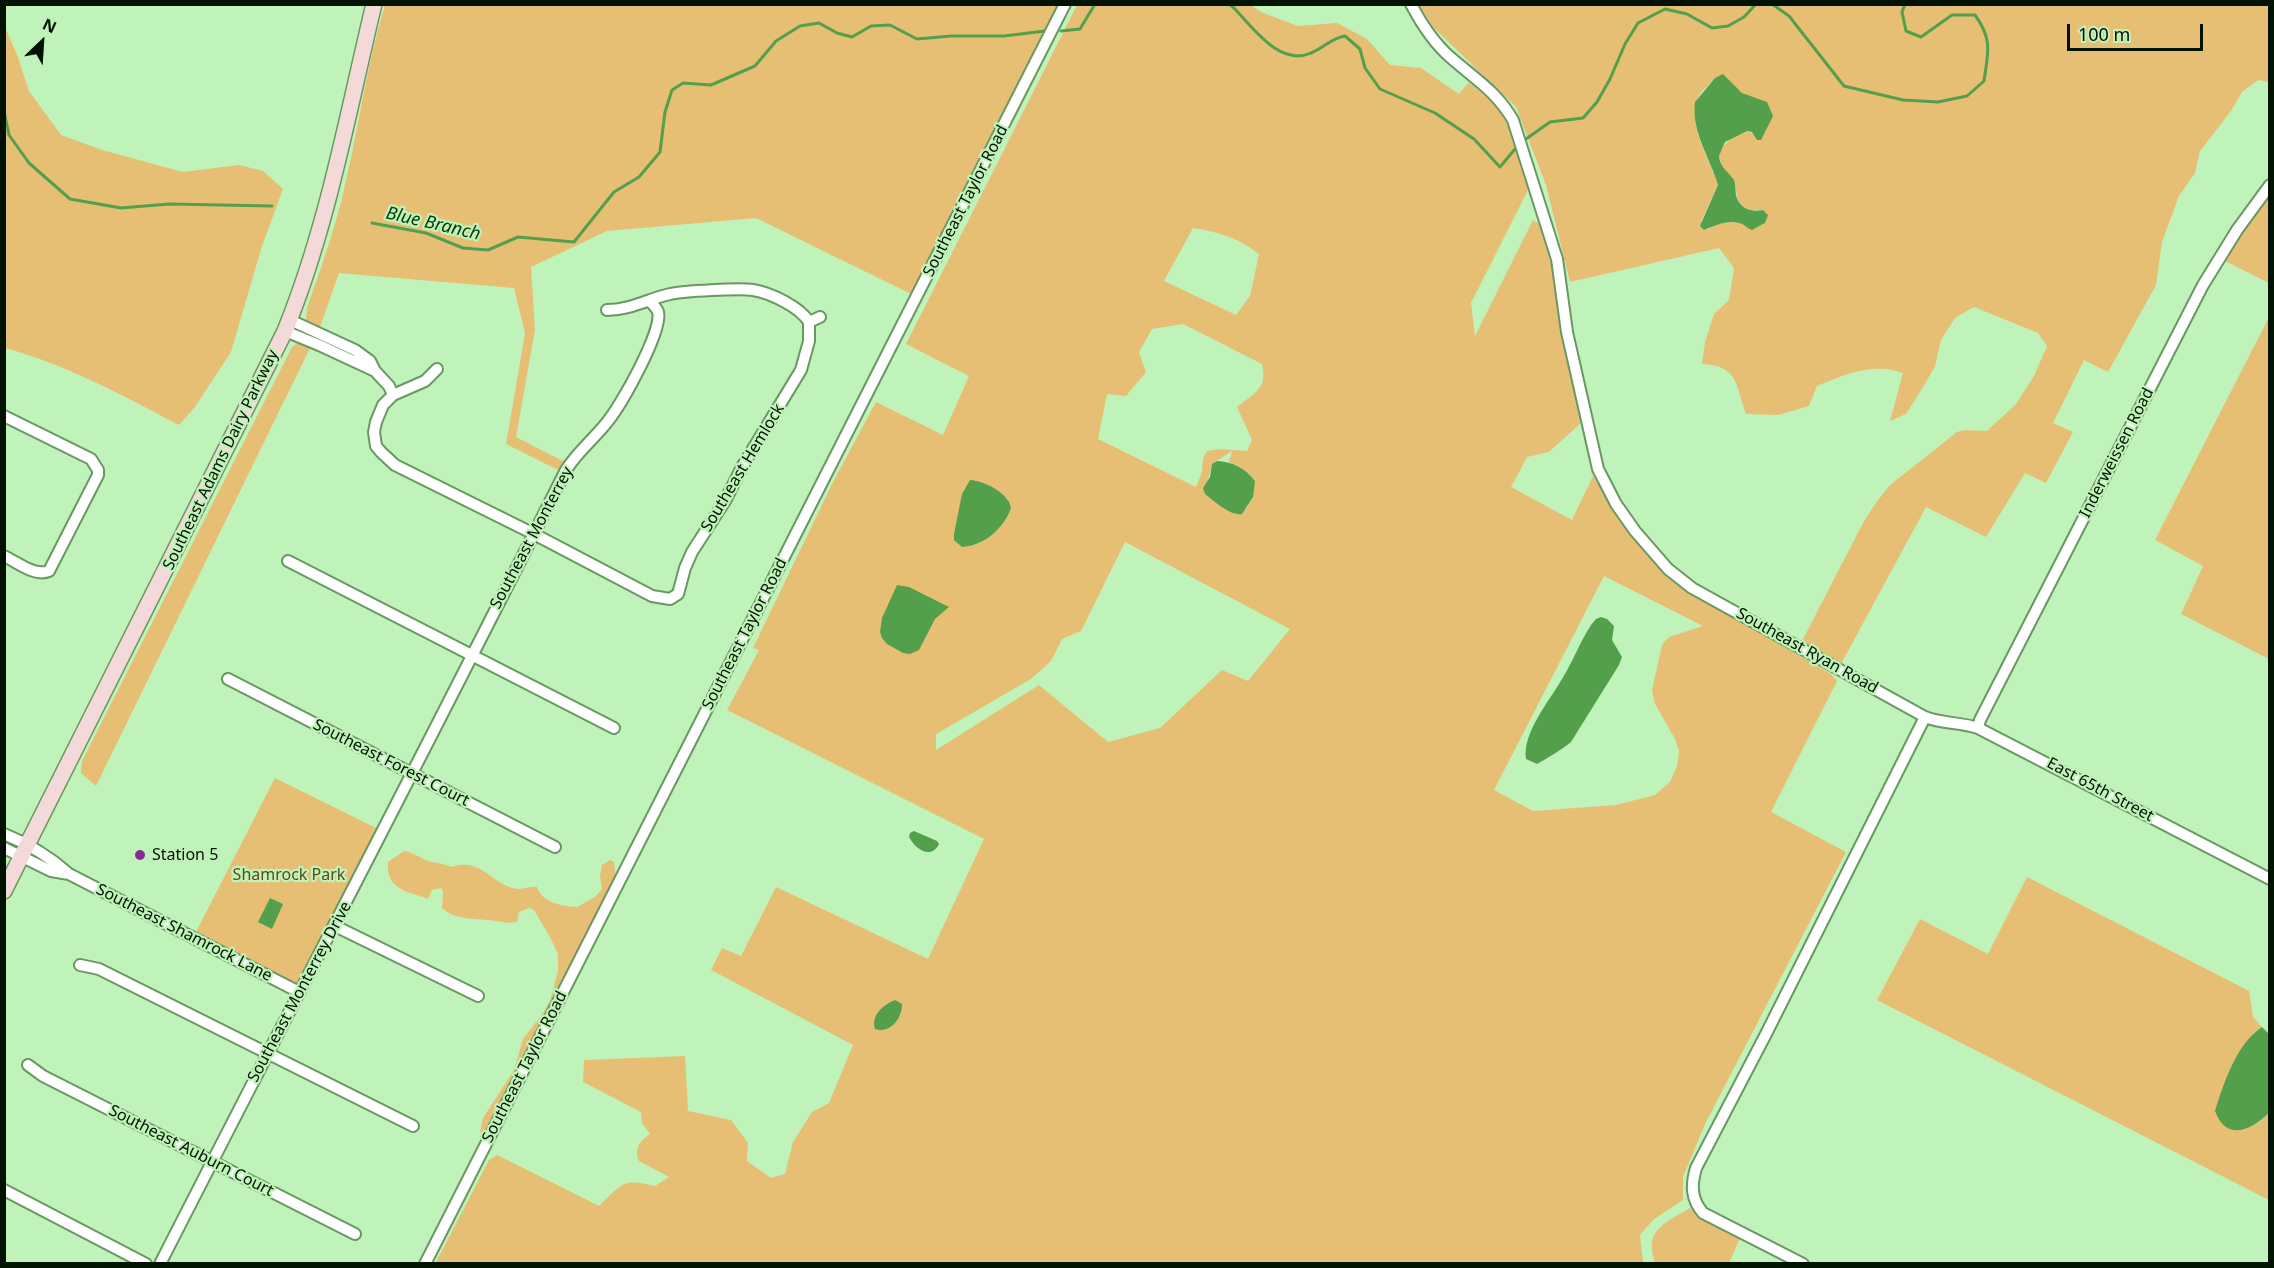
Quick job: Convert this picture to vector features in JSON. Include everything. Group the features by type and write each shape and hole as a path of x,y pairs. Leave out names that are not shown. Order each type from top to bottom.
{"main road":[{"name":"Southeast Adams Dairy Parkway","path":"4,891 287,326 328,207 374,4"}],"street":[{"name":"Southeast Taylor Road","path":"425,1263 1065,4"},
{"name":"Southeast Ryan Road","path":"1411,4 1422,25 1448,56 1502,101 1513,120 1557,259 1567,332 1598,469 1616,504 1635,531 1668,568 1692,588 1925,717"},
{"name":"Inderweissen Road","path":"1978,728 1980,720 2203,285 2236,231 2270,185"},
{"path":"607,310 621,310 672,293 752,290 796,308 809,322 820,317"},
{"name":"Southeast Monterrey","path":"471,655 577,453 607,423 622,403 658,328 658,311 650,301"},
{"name":"Southeast Hemlock","path":"670,599 678,594 692,552 725,501 758,439 787,396 801,370 809,341 809,322"},
{"path":"287,326 320,345 375,371 389,386 393,395"},
{"path":"436,369 425,381 393,395 383,405 370,441 395,465 652,596 670,599 674,610"},
{"path":"4,416 101,466 45,577 4,556"},
{"path":"288,561 614,728"},
{"name":"Southeast Monterrey Drive","path":"160,1263 267,1053 335,926 471,655"},
{"name":"Southeast Forest Court","path":"228,679 555,847"},
{"path":"1803,1263 1703,1213 1694,1199 1692,1180 1696,1168 1925,717"},
{"name":"East 65th Street","path":"1925,717 1942,723 1965,724 1978,728 2270,879"},
{"name":"Southeast Shamrock Lane","path":"4,834 51,871 69,874 299,992"},
{"name":"Southeast Shamrock Lane","path":"4,848 25,851"},
{"path":"335,926 478,996"},
{"path":"80,965 99,969 412,1126"},
{"name":"Southeast Auburn Court","path":"28,1065 43,1076 355,1234"},
{"path":"4,1190 146,1263"}],"green space":[{"path":"385,5 1058,5 913,295 756,218 607,231 531,267 535,330 516,437 565,462 562,472 506,444 525,333 514,288 339,273 320,327 306,320 307,308 341,201 373,49"},
{"path":"1077,5 1251,5 1261,12 1298,26 1337,23 1367,39 1390,65 1421,68 1459,94 1469,82 1498,108 1508,126 1528,190 1471,303 1475,336 1533,220 1540,224 1554,270 1582,422 1549,452 1527,457 1511,487 1572,520 1593,476 1620,522 1648,556 1676,584 1831,674 1837,681 1771,812 1846,852 1705,1124 1683,1177 1683,1200 1654,1219 1640,1235 1643,1263 435,1264 489,1160 497,1155 599,1206 624,1184 655,1186 669,1177 639,1161 638,1146 650,1134 642,1123 641,1112 583,1082 584,1060 685,1056 688,1111 731,1120 748,1143 747,1161 771,1178 785,1174 793,1142 812,1112 829,1103 853,1045 711,970 722,948 741,956 776,887 928,959 984,839 727,710 759,650 753,648 833,482 876,402 943,435 969,376 906,344","holes":["1193,228 1228,236 1259,254 1250,296 1236,315 1164,281","1183,324 1262,364 1261,385 1254,394 1237,407 1252,440 1247,451 1221,449 1207,451 1196,487 1098,439 1107,394 1126,396 1146,372 1139,352 1152,329","1232,451 1229,462 1240,467 1253,497 1246,509 1229,511 1205,494 1212,464","975,480 1008,499 1006,519 991,535 974,545","1125,542 1290,629 1248,681 1222,670 1160,728 1108,742 1039,685 936,750 936,734 1031,679 1051,661 1062,639 1081,631","1604,576 1703,626 1669,637 1662,645 1652,690 1655,704 1675,739 1679,751 1677,766 1670,782 1655,795 1616,805 1533,811 1494,790"]},
{"path":"1419,5 2269,5 2269,82 2258,80 2242,92 2231,111 2200,151 2195,173 2179,196 2162,242 2156,285 2108,372 2084,360 2053,423 2073,432 2046,483 2025,473 1986,537 1926,507 1841,664 1802,641 1875,504 1890,485 1957,432 1987,431 2016,404 2034,376 2047,346 2038,333 1974,307 1955,318 1941,340 1935,366 1906,414 1890,421 1903,373 1870,369 1817,386 1809,406 1778,415 1746,414 1734,378 1723,368 1702,364 1705,342 1714,314 1729,300 1734,268 1719,248 1570,282 1546,185 1516,107 1434,28","holes":["1727,77 1730,83 1744,94 1767,102 1754,134 1747,131 1733,137 1723,146 1719,156 1722,167 1735,182 1738,202 1750,210 1763,210 1765,223 1752,228 1736,222 1727,222 1707,229 1701,222 1718,185 1700,140 1695,106 1701,93 1715,78"]},
{"path":"4,25 29,91 61,135 102,150 183,172 239,165 263,171 283,189 262,246 231,352 195,407 179,425 72,372 5,348"},
{"path":"2269,196 2269,283 2223,260"},
{"path":"2269,317 2269,659 2181,614 2203,566 2155,540"},
{"path":"298,343 311,346 96,786 81,773 82,761 292,347"},
{"name":"Shamrock Park","path":"275,778 378,829 296,984 196,932"},
{"path":"404,851 451,867 470,865 505,885 519,889 537,887 543,897 548,900 577,907 595,897 602,889 600,876 602,865 610,860 614,862 616,880 483,1138 480,1133 483,1118 514,1070 523,1039 550,1001 558,971 558,954 534,910 529,908 519,912 517,922 513,923 463,918 442,908 443,891 441,888 432,890 428,899 399,888 390,878 388,862"},
{"path":"2027,877 2249,991 2253,1017 2262,1027 2252,1034 2258,1123 2269,1113 2269,1200 1877,1000 1920,919 1988,954"},
{"path":"1690,1208 1701,1218 1740,1238 1729,1263 1655,1263 1652,1246 1656,1232 1666,1222"}],"shaded area":[{"path":"1723,74 1742,93 1767,102 1773,116 1761,140 1757,140 1752,132 1747,131 1725,142 1719,156 1723,166 1734,180 1739,203 1750,210 1763,210 1768,215 1765,223 1752,230 1734,222 1704,230 1700,226 1718,185 1698,134 1695,102 1715,78"},
{"path":"1217,461 1238,466 1255,481 1253,497 1242,514 1232,513 1205,494 1203,488 1210,477 1212,464"},
{"path":"970,480 982,482 1001,493 1011,508 992,535 978,543 962,547 954,540 954,534 962,494"},
{"path":"897,585 909,587 949,607 935,619 919,650 910,654 903,653 887,644 880,632 882,618"},
{"path":"1601,617 1614,626 1612,640 1622,657 1619,665 1571,742 1537,764 1526,759 1528,738 1532,728 1591,625"},
{"path":"914,831 937,841 939,844 936,849 928,852 919,849 909,837"},
{"path":"270,898 283,904 272,929 258,922"},
{"path":"895,1000 902,1004 897,1020 886,1029 875,1029 876,1015"},
{"path":"2262,1027 2269,1034 2269,1113 2248,1128 2233,1130 2220,1121 2215,1111 2238,1054 2253,1034"}],"waterway":[{"name":"Blue Branch","path":"1061,31 1080,29 1095,4"},
{"name":"Blue Branch","path":"1229,4 1268,43 1289,55 1300,56 1311,53 1345,36 1360,49 1365,68 1380,89 1435,113 1474,139 1500,167 1515,149"},
{"name":"Blue Branch","path":"1526,139 1550,122 1583,118 1597,102 1625,44 1638,23 1665,9 1687,14 1712,28 1728,26 1744,17 1756,4"},
{"name":"Blue Branch","path":"1772,4 1789,16 1844,86 1903,100 1938,102 1967,96 1984,81 1988,54 1985,32 1975,15 1952,15 1921,37 1906,31 1902,12 1905,4"},
{"name":"Blue Branch","path":"372,223 426,233 463,248 488,250 518,237 574,242 614,192 639,177 660,152 665,112 672,90 683,83 711,85 755,66 776,41 800,26 819,23 837,33 852,37 871,26 890,25 917,39 951,36 1004,36 1045,31"},
{"name":"Blue Branch","path":"4,111 9,135 29,163 70,199 121,208 169,204 272,206"}],"place":[{"name":"Station 5","path":"140,855"}]}
